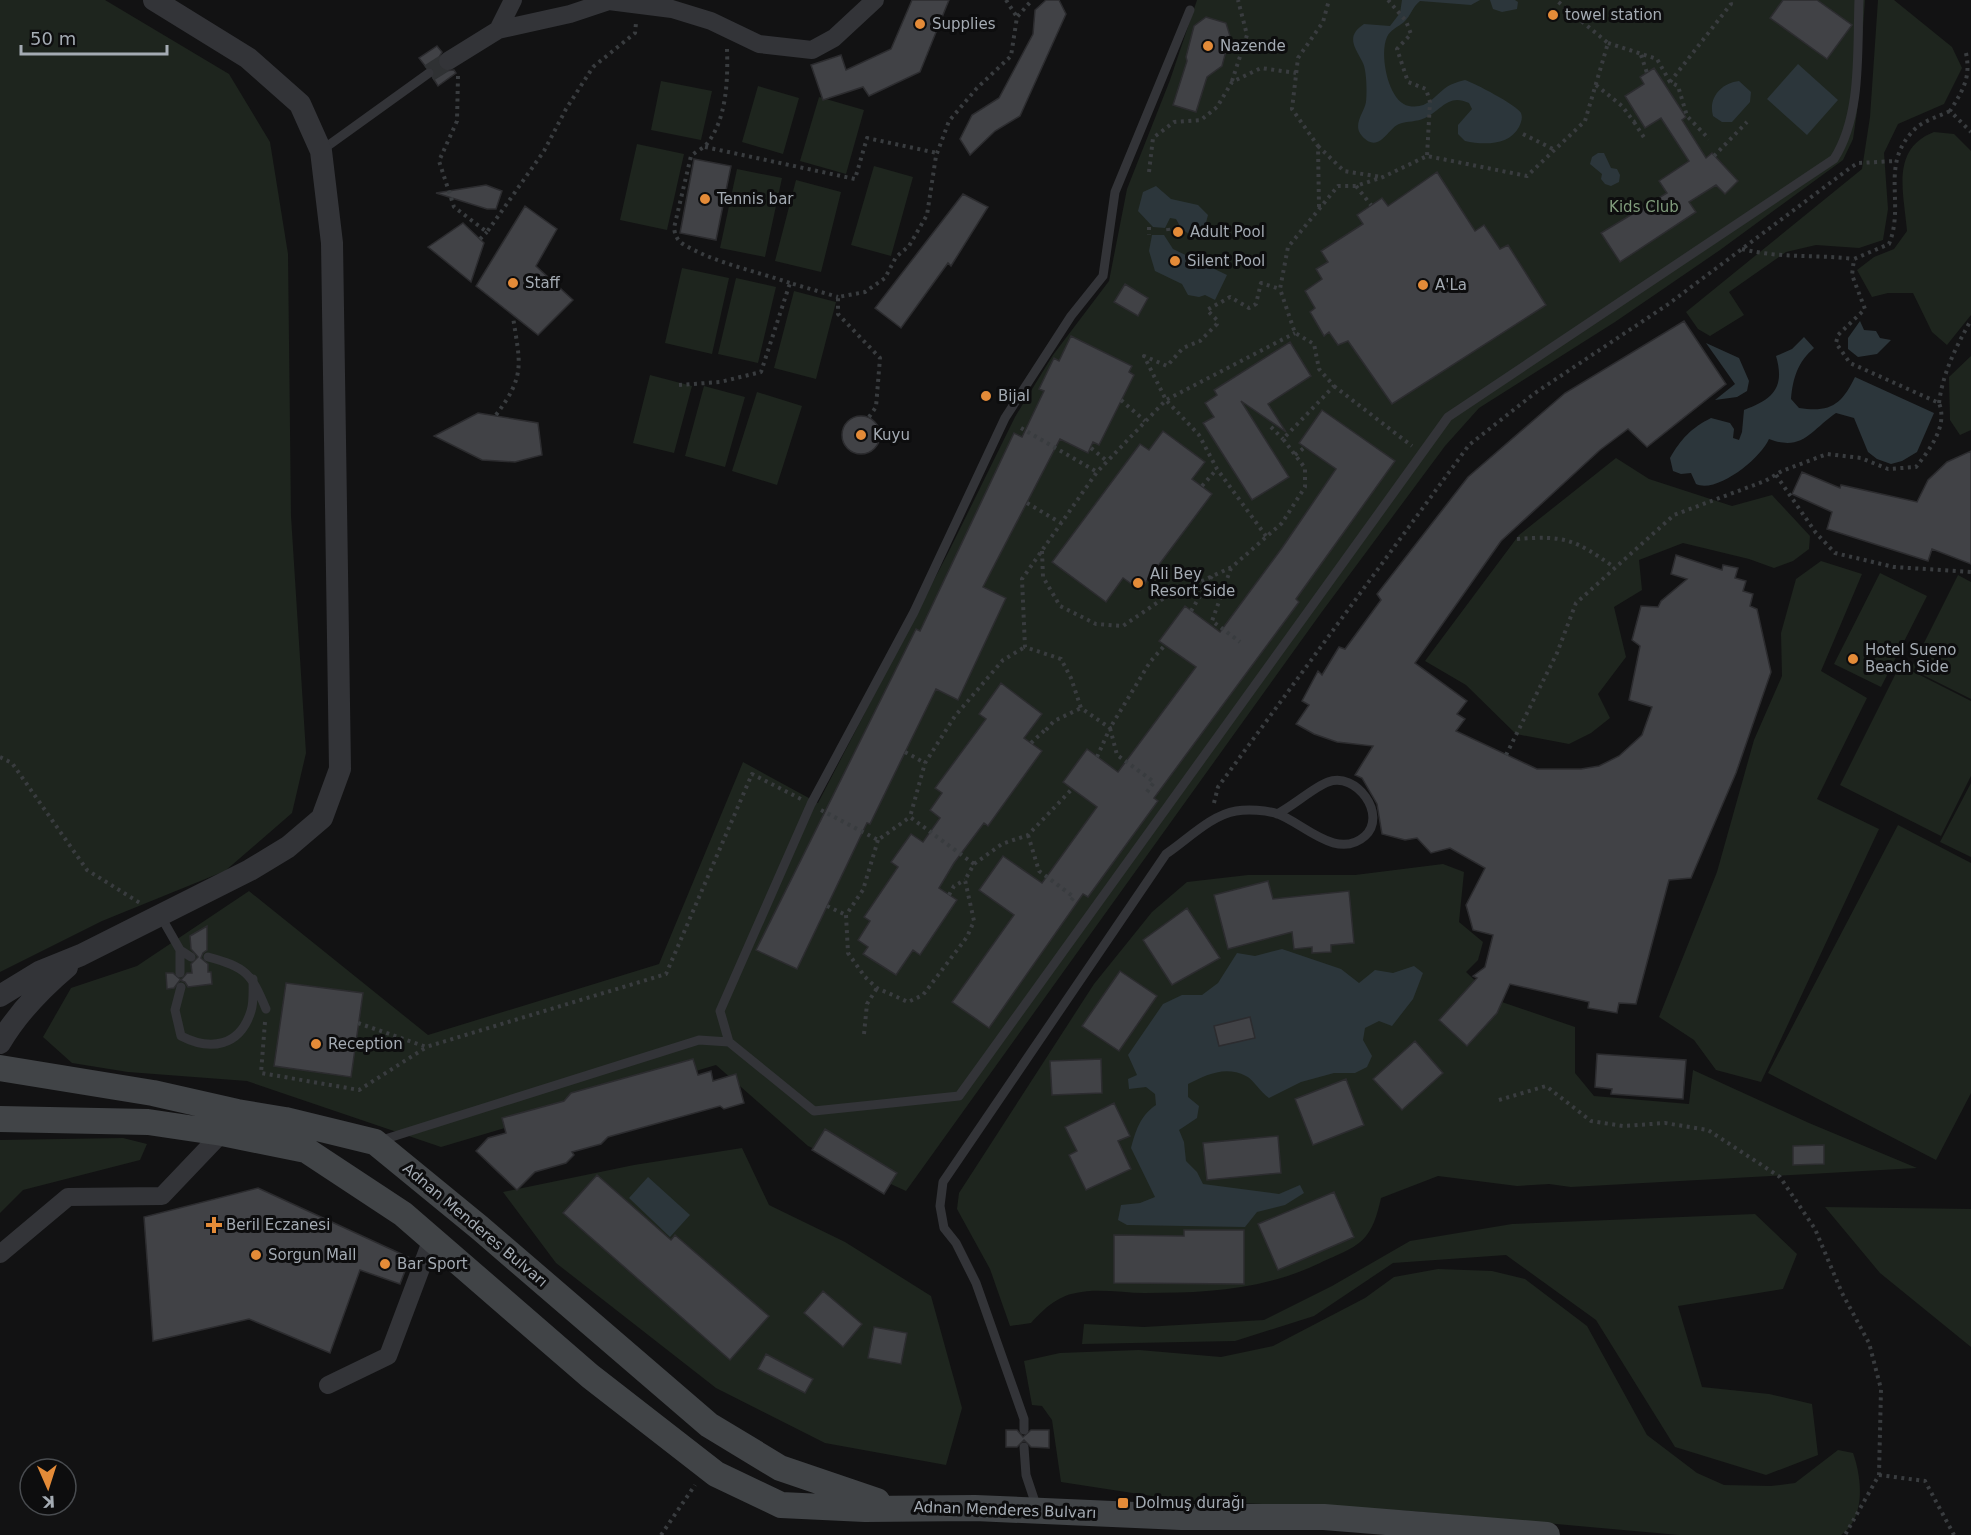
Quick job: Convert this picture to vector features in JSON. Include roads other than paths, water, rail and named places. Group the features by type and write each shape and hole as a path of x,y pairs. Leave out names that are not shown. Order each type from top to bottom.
{"main road":[{"name":"Adnan Menderes Bulvarı","path":"0,1068 153,1093 285,1120 375,1142 489,1235 709,1425 780,1468 894,1507"},
{"name":"Adnan Menderes Bulvarı","path":"0,1119 148,1122 222,1133 306,1150 403,1214 590,1376 716,1474 781,1505 865,1509 894,1507 1038,1510 1181,1517 1324,1517 1547,1535"}],"street":[{"path":"0,996 39,972 81,955 250,870 288,847 322,818 340,769 332,243 321,151 300,104 248,58 154,0"},
{"path":"498,30 513,0"},
{"path":"453,58 498,30 570,14 609,1 672,9 726,28 759,44 812,50 834,38 875,0"},
{"path":"0,1043 45,985 81,955"},
{"path":"0,1254 68,1197 162,1196 222,1133"},
{"path":"328,1385 388,1356 432,1239"}],"lane":[{"path":"1190,10 1114,192 1103,276 1071,316 1005,418 914,612 811,804 720,1011 729,1042 814,1111 959,1096 1448,417 1834,159 1843,146 1854,99 1859,0"},
{"path":"321,151 429,72"},
{"path":"1024,1430 1024,1419 976,1283 956,1243 944,1228 940,1206 943,1182 1166,854 1210,822 1235,811 1277,814 1330,843 1344,844 1358,841 1367,834 1373,813 1370,803 1359,789 1343,780 1328,782 1277,814"},
{"path":"160,915 180,950 191,957"},
{"path":"180,950 180,973"},
{"path":"208,957 232,963 253,979 266,1009"},
{"path":"181,987 175,1010 181,1036 199,1045 223,1044 243,1028 252,1010 253,979"},
{"path":"375,1142 699,1040 729,1042"},
{"path":"1024,1447 1026,1475 1038,1510"}],"tunnel":[{"path":"429,73 448,61"}],"place":[{"name":"towel station","path":"1553,15"},
{"name":"Supplies","path":"920,24"},
{"name":"Nazende","path":"1208,46"},
{"name":"Tennis bar","path":"705,199"},
{"name":"Adult Pool","path":"1178,232"},
{"name":"Silent Pool","path":"1175,261"},
{"name":"Staff","path":"513,283"},
{"name":"A'La","path":"1423,285"},
{"name":"Bijal","path":"986,396"},
{"name":"Kuyu","path":"861,435"},
{"name":"Ali Bey Resort Side","path":"1138,583"},
{"name":"Hotel Sueno Beach Side","path":"1853,659"},
{"name":"Reception","path":"316,1044"},
{"name":"Beril Eczanesi","path":"214,1225"},
{"name":"Sorgun Mall","path":"256,1255"},
{"name":"Bar Sport","path":"385,1264"},
{"name":"Dolmuş durağı","path":"1123,1503"}],"park label":[{"name":"Kids Club","path":"1644,207"}]}
